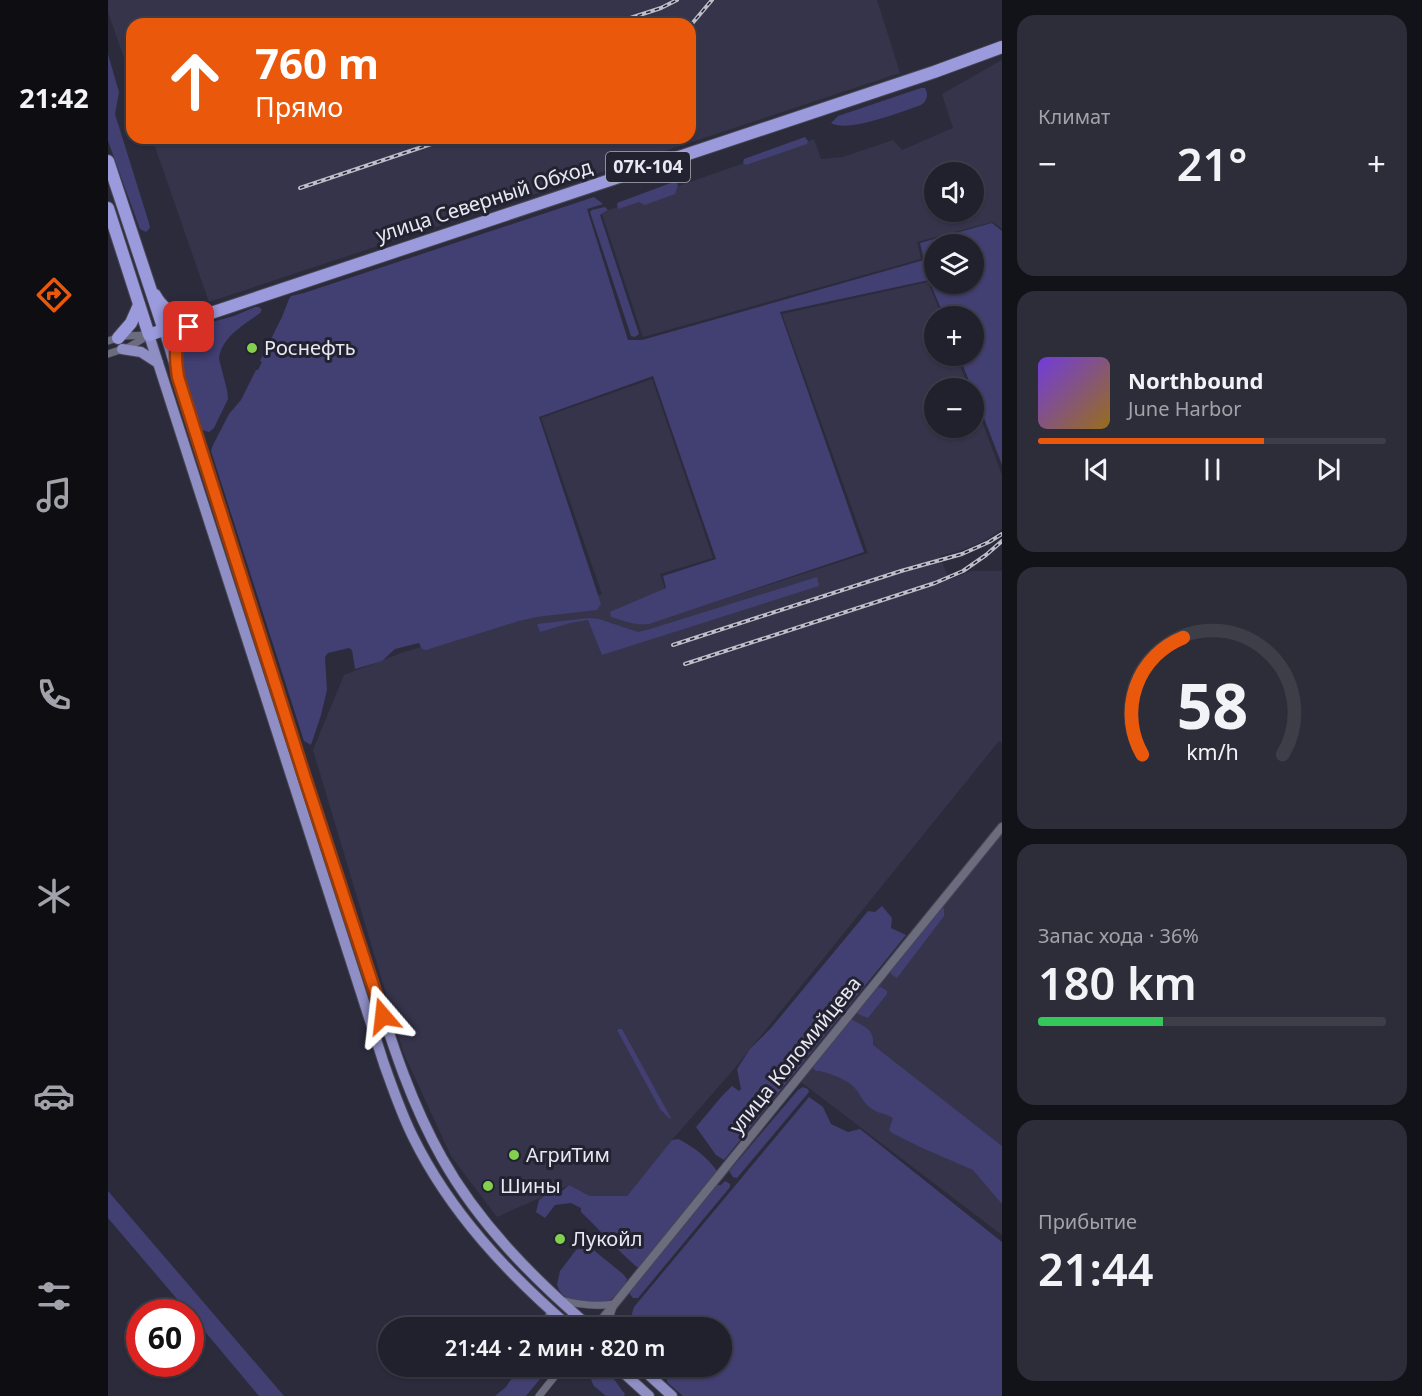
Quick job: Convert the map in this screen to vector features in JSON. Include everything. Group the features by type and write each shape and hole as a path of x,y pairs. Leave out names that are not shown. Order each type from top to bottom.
{"highway":[{"name":"улица Северный Обход","path":"149,335 894,86 1002,46"},
{"path":"108,161 164,330"},
{"path":"108,208 149,335"},
{"path":"144,272 158,300 167,310 177,315 200,312 208,314"},
{"path":"116,343 131,323 139,304"},
{"path":"178,377 176,349 182,334 208,314"}],"main road":[{"path":"164,330 305,778 411,1094 442,1160 466,1197 527,1269 557,1299 579,1317"},
{"path":"149,335 399,1106 422,1155 457,1209 489,1249 528,1290 559,1317"},
{"path":"116,343 141,352 158,363"},
{"path":"628,1377 649,1396"},
{"path":"651,1377 672,1396"}],"street":[{"path":"108,354 125,336 149,335"},
{"path":"116,343 129,346 149,335"},
{"name":"улица Коломийцева","path":"603,1317 1002,827"},
{"path":"528,1290 550,1317"},
{"path":"557,1299 592,1306 614,1304"},
{"name":"улица Коломийцева","path":"610,1317 614,1304"},
{"path":"539,1396 555,1377"}],"shaded area":[{"path":"108,0 877,0 900,73 696,141 696,18 126,18 126,64 108,12"},
{"path":"108,54 119,92 115,114 149,223 150,228 146,232 140,229 108,141"},
{"path":"1002,60 1002,229 993,222 947,234 924,234 924,240 917,242 921,259 643,337 602,214 814,139 821,159 843,157 893,140 902,150 953,128 942,94"},
{"path":"925,88 927,95 921,105 862,124 831,123 838,116"},
{"path":"805,137 807,144 746,165 743,163 744,159"},
{"path":"154,144 686,144 209,302"},
{"path":"676,181 678,185 675,194 645,205 639,202 618,209 617,203"},
{"path":"594,197 603,204 587,209 628,340 642,340 924,260 924,281 780,312 864,552 649,624 635,624 611,617 610,612 666,588 663,576 716,559 653,376 539,417 601,604 597,610 536,617 426,650 422,649 419,643 395,649 382,661 355,669 352,650 349,648 328,653 325,657 327,690 311,745 304,741 211,451 229,414 241,400 258,370 262,362 260,361 291,296"},
{"path":"605,207 608,210 600,215 639,334 635,337 631,336 590,212"},
{"path":"992,223 1002,231 1002,465 984,418 984,378 968,378 963,366 984,366 984,306 940,306 935,294 984,294 984,234 952,234"},
{"path":"924,242 924,260 920,243"},
{"path":"924,283 924,294 933,294 938,306 924,306 924,366 960,366 965,378 924,378 924,438 984,438 984,427 1002,475 1002,529 984,541 940,556 949,580 971,571 1002,571 1002,743 999,741 734,1069 627,1196 590,1196 569,1185 497,1217 451,1156 404,1054 313,750 344,675 404,652 602,594 541,418 652,379 713,558 660,574 674,615 868,553 782,314"},
{"path":"255,307 262,310 260,313 234,332 224,344 219,359 228,399 214,428 209,432 202,430 183,370 181,358 185,337 204,324 234,316"},
{"path":"817,577 819,586 602,655 588,620 540,632 537,624 589,618 638,632"},
{"path":"1002,834 1002,1235 801,1082"},
{"path":"882,906 892,918 891,928 906,935 724,1160 716,1155 696,1127 732,1086 739,1091 741,1089 737,1069 750,1049 771,1028 868,911 875,912"},
{"path":"942,907 944,916 897,978 891,974 891,969"},
{"path":"881,987 887,991 887,994 868,1018 858,1014 857,1011 876,988"},
{"path":"851,1019 870,1032 873,1045 1002,1146 1002,1204 973,1170 892,1133 889,1130 893,1118 869,1107 847,1081 816,1071 812,1067"},
{"path":"622,1029 670,1119 660,1109 617,1030"},
{"path":"803,1087 809,1092 737,1178 733,1177 729,1171"},
{"path":"809,1097 823,1107 831,1124 848,1132 860,1129 1002,1242 1002,1396 683,1396 668,1383 666,1377 732,1377 732,1317 631,1317 634,1307"},
{"path":"678,1139 700,1153 717,1171 640,1267 637,1267 581,1212 581,1208 571,1203 555,1205 545,1218 536,1212 539,1200 548,1193 562,1191 569,1185 590,1196 627,1196 672,1140"},
{"path":"725,1181 730,1184 730,1187 638,1298 633,1298 629,1293 715,1185 721,1185"},
{"path":"108,1191 201,1299 177,1299 108,1218"},
{"path":"591,1248 627,1279 621,1291 609,1301 601,1304 568,1299 559,1290 557,1284 560,1271 576,1250"},
{"path":"204,1303 284,1396 259,1396 204,1330"},
{"path":"512,1377 542,1377 526,1396 495,1396 506,1387"},
{"path":"594,1377 612,1377 625,1394 624,1396 606,1396 594,1386 591,1380"}],"railway":[{"path":"630,18 677,0"},
{"path":"696,19 712,0"},
{"path":"300,188 431,144"},
{"path":"673,645 901,571 962,554 1002,534"},
{"path":"685,664 935,583 963,571 1002,541"}],"place":[{"name":"Роснефть","path":"252,348"},
{"name":"АгриТим","path":"514,1155"},
{"name":"Шины","path":"488,1186"},
{"name":"Лукойл","path":"560,1239"}],"route":[{"path":"189,327 182,334 176,349 178,377 383,1016"}]}
